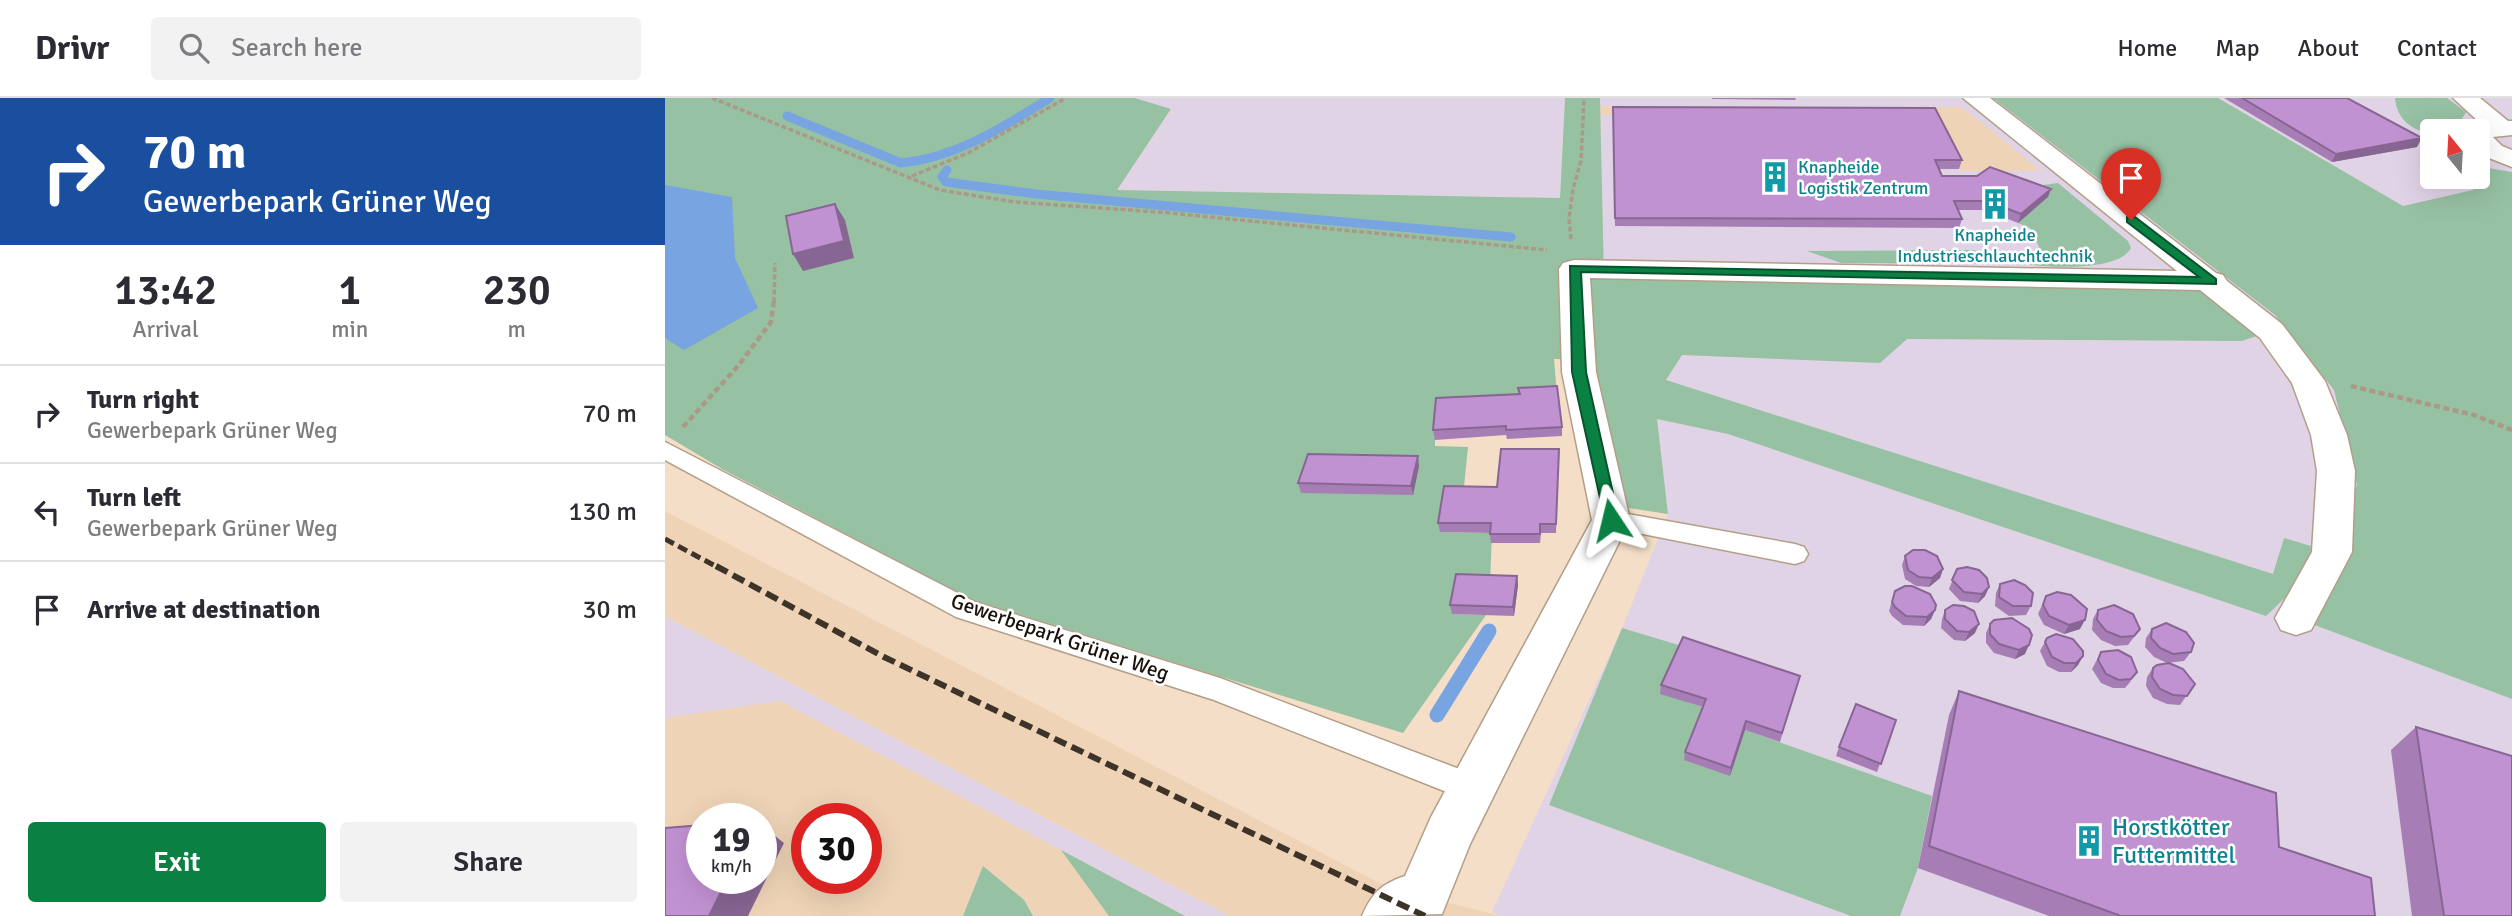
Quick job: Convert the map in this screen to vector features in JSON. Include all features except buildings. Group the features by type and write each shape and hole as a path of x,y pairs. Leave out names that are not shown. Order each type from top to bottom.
{"street":[{"path":"1975,98 2212,281 2271,331 2308,381 2329,435 2336,471 2332,552 2296,618"},
{"path":"2465,98 2506,128"},
{"path":"2506,128 2486,129 2479,137 2493,151 2512,159"},
{"path":"1394,910 1423,896 1472,788 1611,520 1579,372 1574,261 2212,281"}],"lane":[{"name":"Gewerbepark Grüner Weg","path":"672,440 966,610 1220,690 1472,788"},
{"path":"1611,520 1795,554"}],"path":[{"path":"712,98 911,176 940,190 1014,202 1159,212 1574,261 1569,219 1573,189 1581,161 1584,98"},
{"path":"911,176 968,153 1066,98"},
{"path":"672,440 738,366 771,322 776,288 775,263"},
{"path":"2308,381 2349,386 2462,412 2512,430"}],"shaded area":[{"path":"1135,98 1565,98 1560,198 1116,190 1171,110"},
{"path":"1600,98 2512,98 2512,916 1501,916 1492,912 1622,628 1668,514 1656,418 1605,359"},
{"path":"1600,106 1962,107 2041,171 1960,171 1933,116 1601,115"},
{"path":"665,511 1389,888 1501,916 1230,916 665,616"},
{"path":"665,616 1230,916 665,916"},
{"path":"780,701 1185,916 665,916 665,718"}],"green space":[{"path":"665,98 1135,98 1171,109 1117,190 1560,198 1565,98 1600,98 1604,279 2212,281 2271,331 2242,341 1907,339 1880,363 1682,355 1666,380 2273,574 2284,538 2331,552 2357,485 2334,390 2275,315 1993,98 2218,98 2403,206 2474,189 2490,189 2490,168 2512,172 2512,699 2296,618 2328,557 2266,616 1728,434 1657,419 1668,514 1609,505 1596,360 1554,359 1557,396 1435,440 1435,446 1468,447 1463,496 1440,532 1492,533 1490,584 1452,614 1486,615 1403,733 972,600 722,469 665,435"},
{"path":"2395,98 2447,98 2466,112 2462,119 2420,119 2420,131 2402,118"},
{"path":"2058,183 2128,241 2131,248 2125,255 2101,264 2056,267 2031,265 2015,254 2042,253 2030,228 2018,223 2048,197 2028,187"},
{"path":"1974,250 1994,264 1841,263 1807,251"},
{"path":"1622,628 1682,646 1661,693 1705,708 1730,776 1745,730 1932,796 1918,868 1900,916 1851,916 1549,805"},
{"path":"1061,850 1185,916 1109,916"},
{"path":"983,866 1024,900 1033,916 963,916"}],"water":[{"path":"665,185 732,197 735,258 758,308 684,350 665,338"}],"waterway":[{"path":"787,116 901,163 922,160 961,147 997,130 1050,98"},
{"path":"947,170 942,177 946,182 1036,194 1511,237"},
{"path":"1437,715 1489,631"}],"railway":[{"path":"665,539 719,568"},
{"path":"716,566 884,657 1425,916"}],"place":[{"name":"Knapheide Logistik Zentrum","path":"1775,177"},
{"name":"Knapheide Industrieschlauchtechnik","path":"1995,204"},
{"name":"Horstkötter Futtermittel","path":"2089,841"}],"route":[{"path":"1611,520 1579,372 1574,269 2212,281 2131,220"}]}
